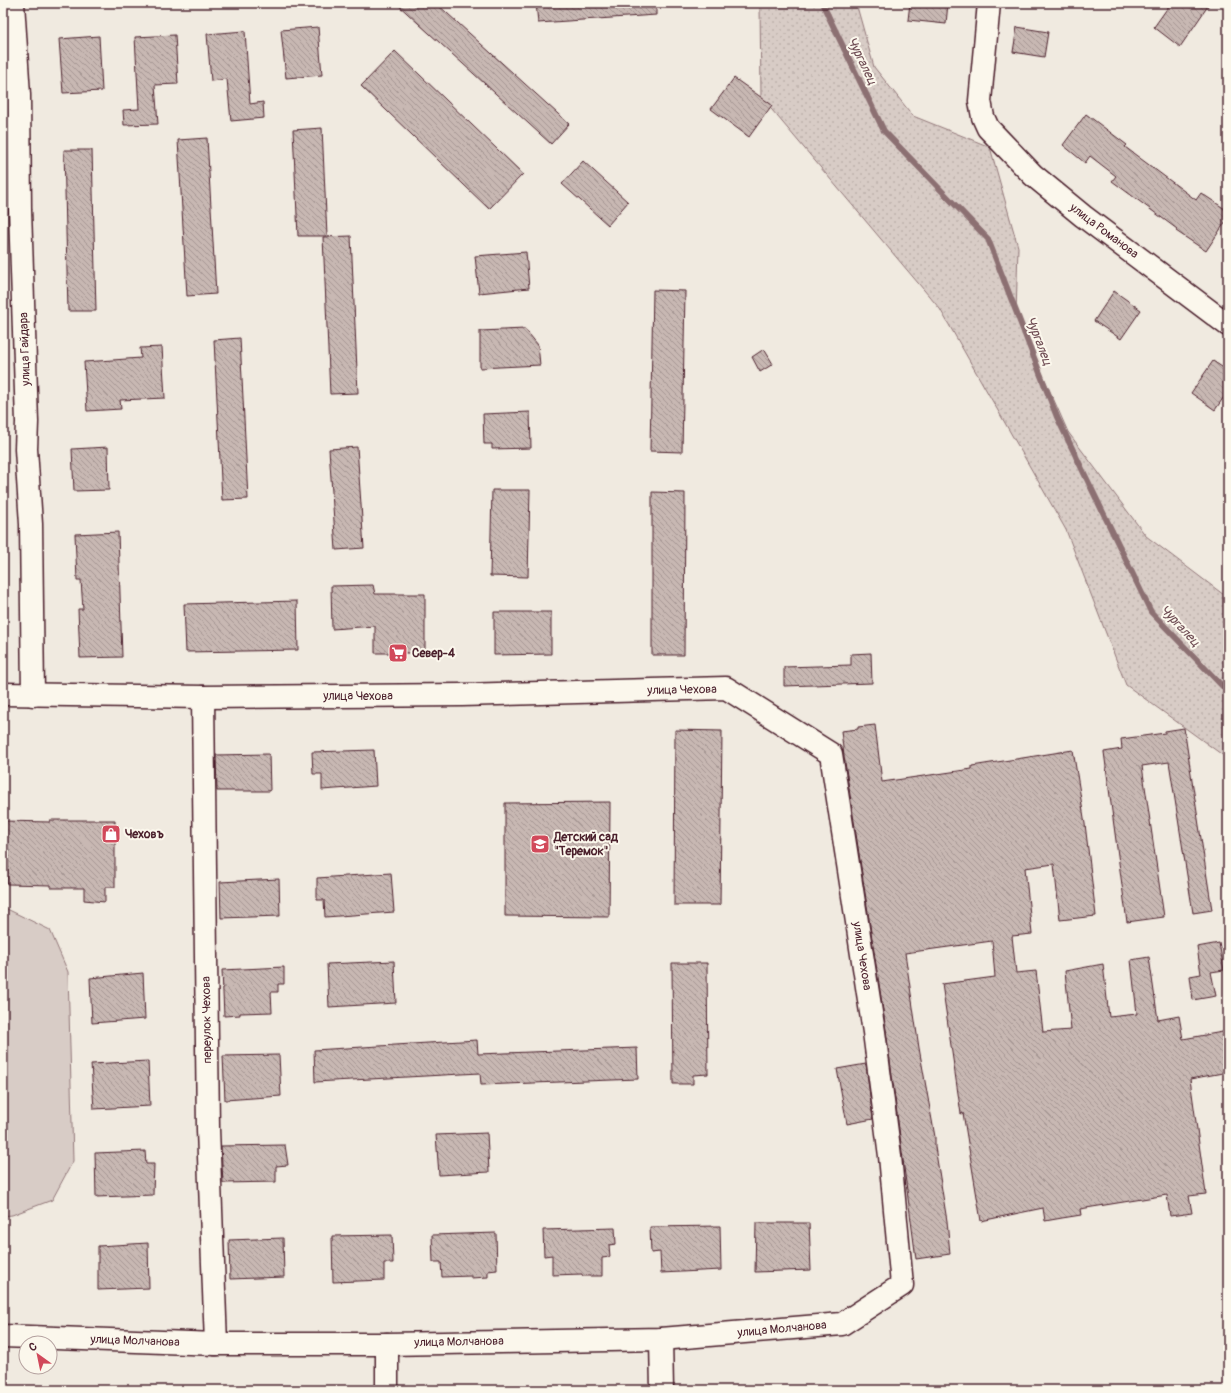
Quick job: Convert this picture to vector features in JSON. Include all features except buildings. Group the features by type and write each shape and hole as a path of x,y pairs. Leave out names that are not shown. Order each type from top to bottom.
{"street":[{"name":"улица Гайдара","path":"13,3 19,95 20,210 27,422 26,449 31,524 33,695"},
{"name":"улица Романова","path":"989,3 980,101 983,117 988,128 1033,175 1083,216 1228,325"},
{"name":"улица Чехова","path":"3,694 203,697 462,695 726,688 830,754 874,1032 890,1156 902,1285"},
{"name":"переулок Чехова","path":"203,697 208,1129 216,1344"},
{"name":"улица Молчанова","path":"3,1336 216,1344 387,1344 661,1338 842,1324 902,1285"},
{"path":"661,1338 662,1390"},
{"path":"387,1344 387,1390"}],"shaded area":[{"path":"760,3 856,3 874,67 913,116 990,147 1018,247 1016,314 1068,432 1146,536 1228,598 1228,759 1126,685 1066,530 940,309 761,97"},
{"path":"3,909 7,909 50,930 68,972 73,1161 52,1200 12,1215 3,1216"}],"waterway":[{"name":"Чургалец","path":"822,3 884,131 988,239 1057,417 1151,612 1228,692"}],"place":[{"name":"Север-4","path":"398,653"},
{"name":"Чеховъ","path":"111,834"},
{"name":"Детский сад \"Теремок\"","path":"540,844"}]}
